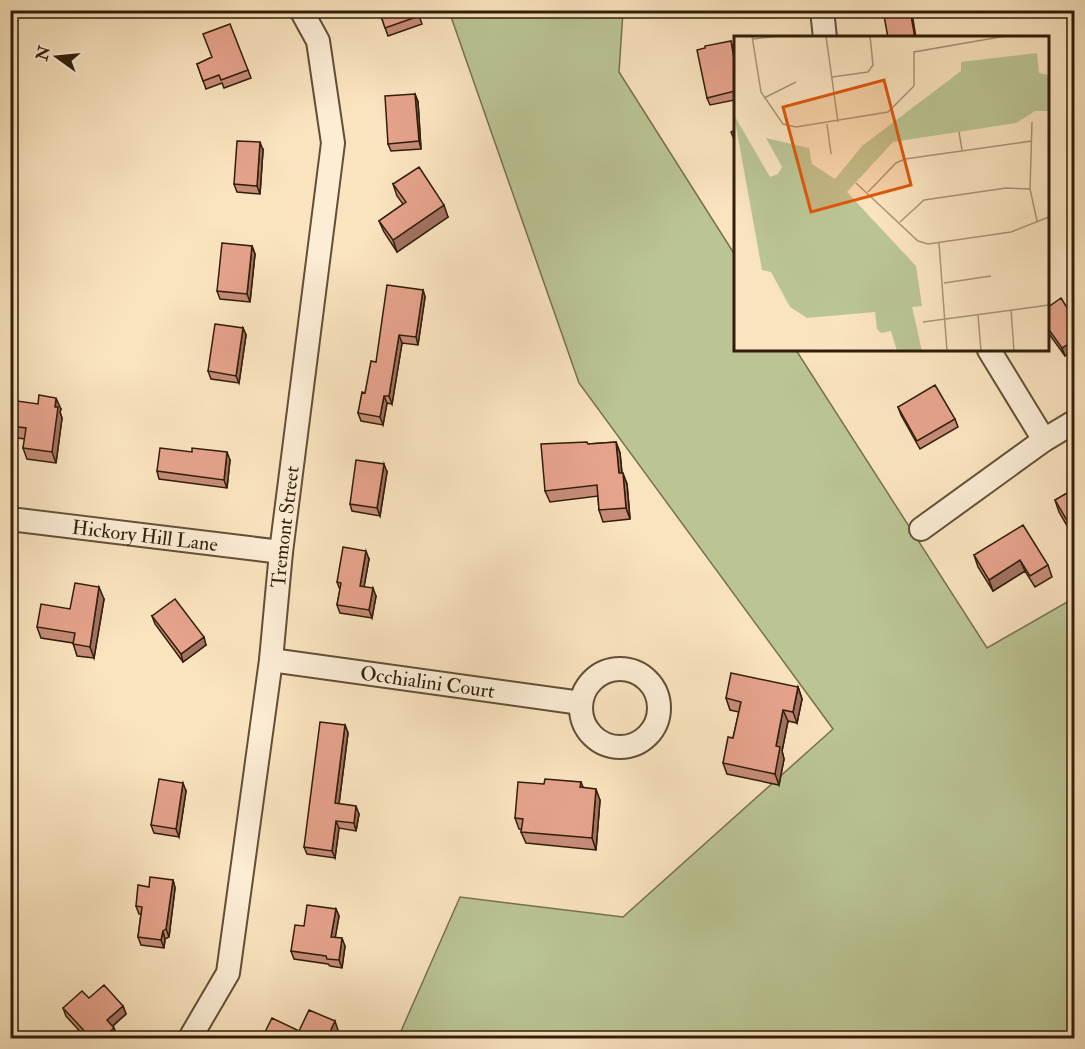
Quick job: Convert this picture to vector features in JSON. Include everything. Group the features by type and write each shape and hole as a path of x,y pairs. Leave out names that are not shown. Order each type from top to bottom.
{"street":[{"name":"Tremont Street","path":"190,1038 228,973 272,660 281,552 333,143 318,41 301,10"},
{"path":"822,10 825,36"},
{"path":"990,351 1044,440"},
{"path":"921,529 1044,440 1074,422"},
{"name":"Hickory Hill Lane","path":"10,519 281,552"},
{"name":"Occhialini Court","path":"272,660 581,703"}],"green space":[{"path":"449,11 623,11 619,72 734,253 734,351 797,351 987,648 1074,598 1074,1038 398,1038 460,897 623,917 833,729 579,383"}],"building":[{"path":"379,10 417,10 419,16 385,28"},
{"path":"883,10 910,10 915,36 888,36"},
{"path":"230,24 248,70 221,80 219,75 203,81 197,64 212,57 203,34"},
{"path":"731,41 734,59 734,91 707,98 697,50 705,46"},
{"path":"415,94 419,141 388,144 385,96"},
{"path":"237,141 260,142 257,186 234,184"},
{"path":"419,167 444,205 393,240 379,221 406,202 393,184"},
{"path":"222,243 252,246 247,294 217,291"},
{"path":"387,285 423,290 416,337 399,335 389,396 384,396 380,417 358,413 362,392 365,393 371,361 376,362"},
{"path":"1061,298 1074,319 1074,340 1062,348 1049,330 1049,307"},
{"path":"215,324 243,328 236,376 208,371"},
{"path":"935,385 955,419 917,441 898,407"},
{"path":"39,395 56,398 55,407 58,407 52,452 23,448 26,428 10,426 10,400 38,404"},
{"path":"587,442 588,444 616,442 619,473 623,473 626,508 599,510 597,485 545,491 541,444"},
{"path":"160,448 192,452 192,448 227,452 224,480 157,471"},
{"path":"356,460 384,464 377,508 350,504"},
{"path":"1074,489 1074,521 1069,524 1055,500"},
{"path":"1023,525 1048,565 1030,576 1020,560 989,580 974,555"},
{"path":"343,547 366,551 360,586 373,588 369,610 337,605 341,583 337,582"},
{"path":"75,583 99,587 90,647 73,644 75,633 37,627 41,604 70,609"},
{"path":"175,599 204,637 181,654 152,616"},
{"path":"731,673 798,687 793,712 783,710 776,746 780,747 775,774 723,763 728,737 733,738 741,702 726,698"},
{"path":"320,722 345,725 335,803 356,806 354,823 336,821 332,851 304,847"},
{"path":"159,779 183,783 176,829 151,825"},
{"path":"545,779 581,782 580,787 596,789 592,838 521,832 523,819 515,818 518,782 544,784"},
{"path":"150,877 173,880 166,929 163,931 161,940 138,937 142,907 136,906 138,885 149,887"},
{"path":"307,905 336,909 331,937 342,938 339,960 291,951 295,925 304,926"},
{"path":"104,985 123,1006 107,1020 114,1028 102,1038 91,1038 63,1008 82,991 89,998"},
{"path":"309,1010 335,1021 329,1034 339,1038 262,1038 272,1018 299,1031"}]}
